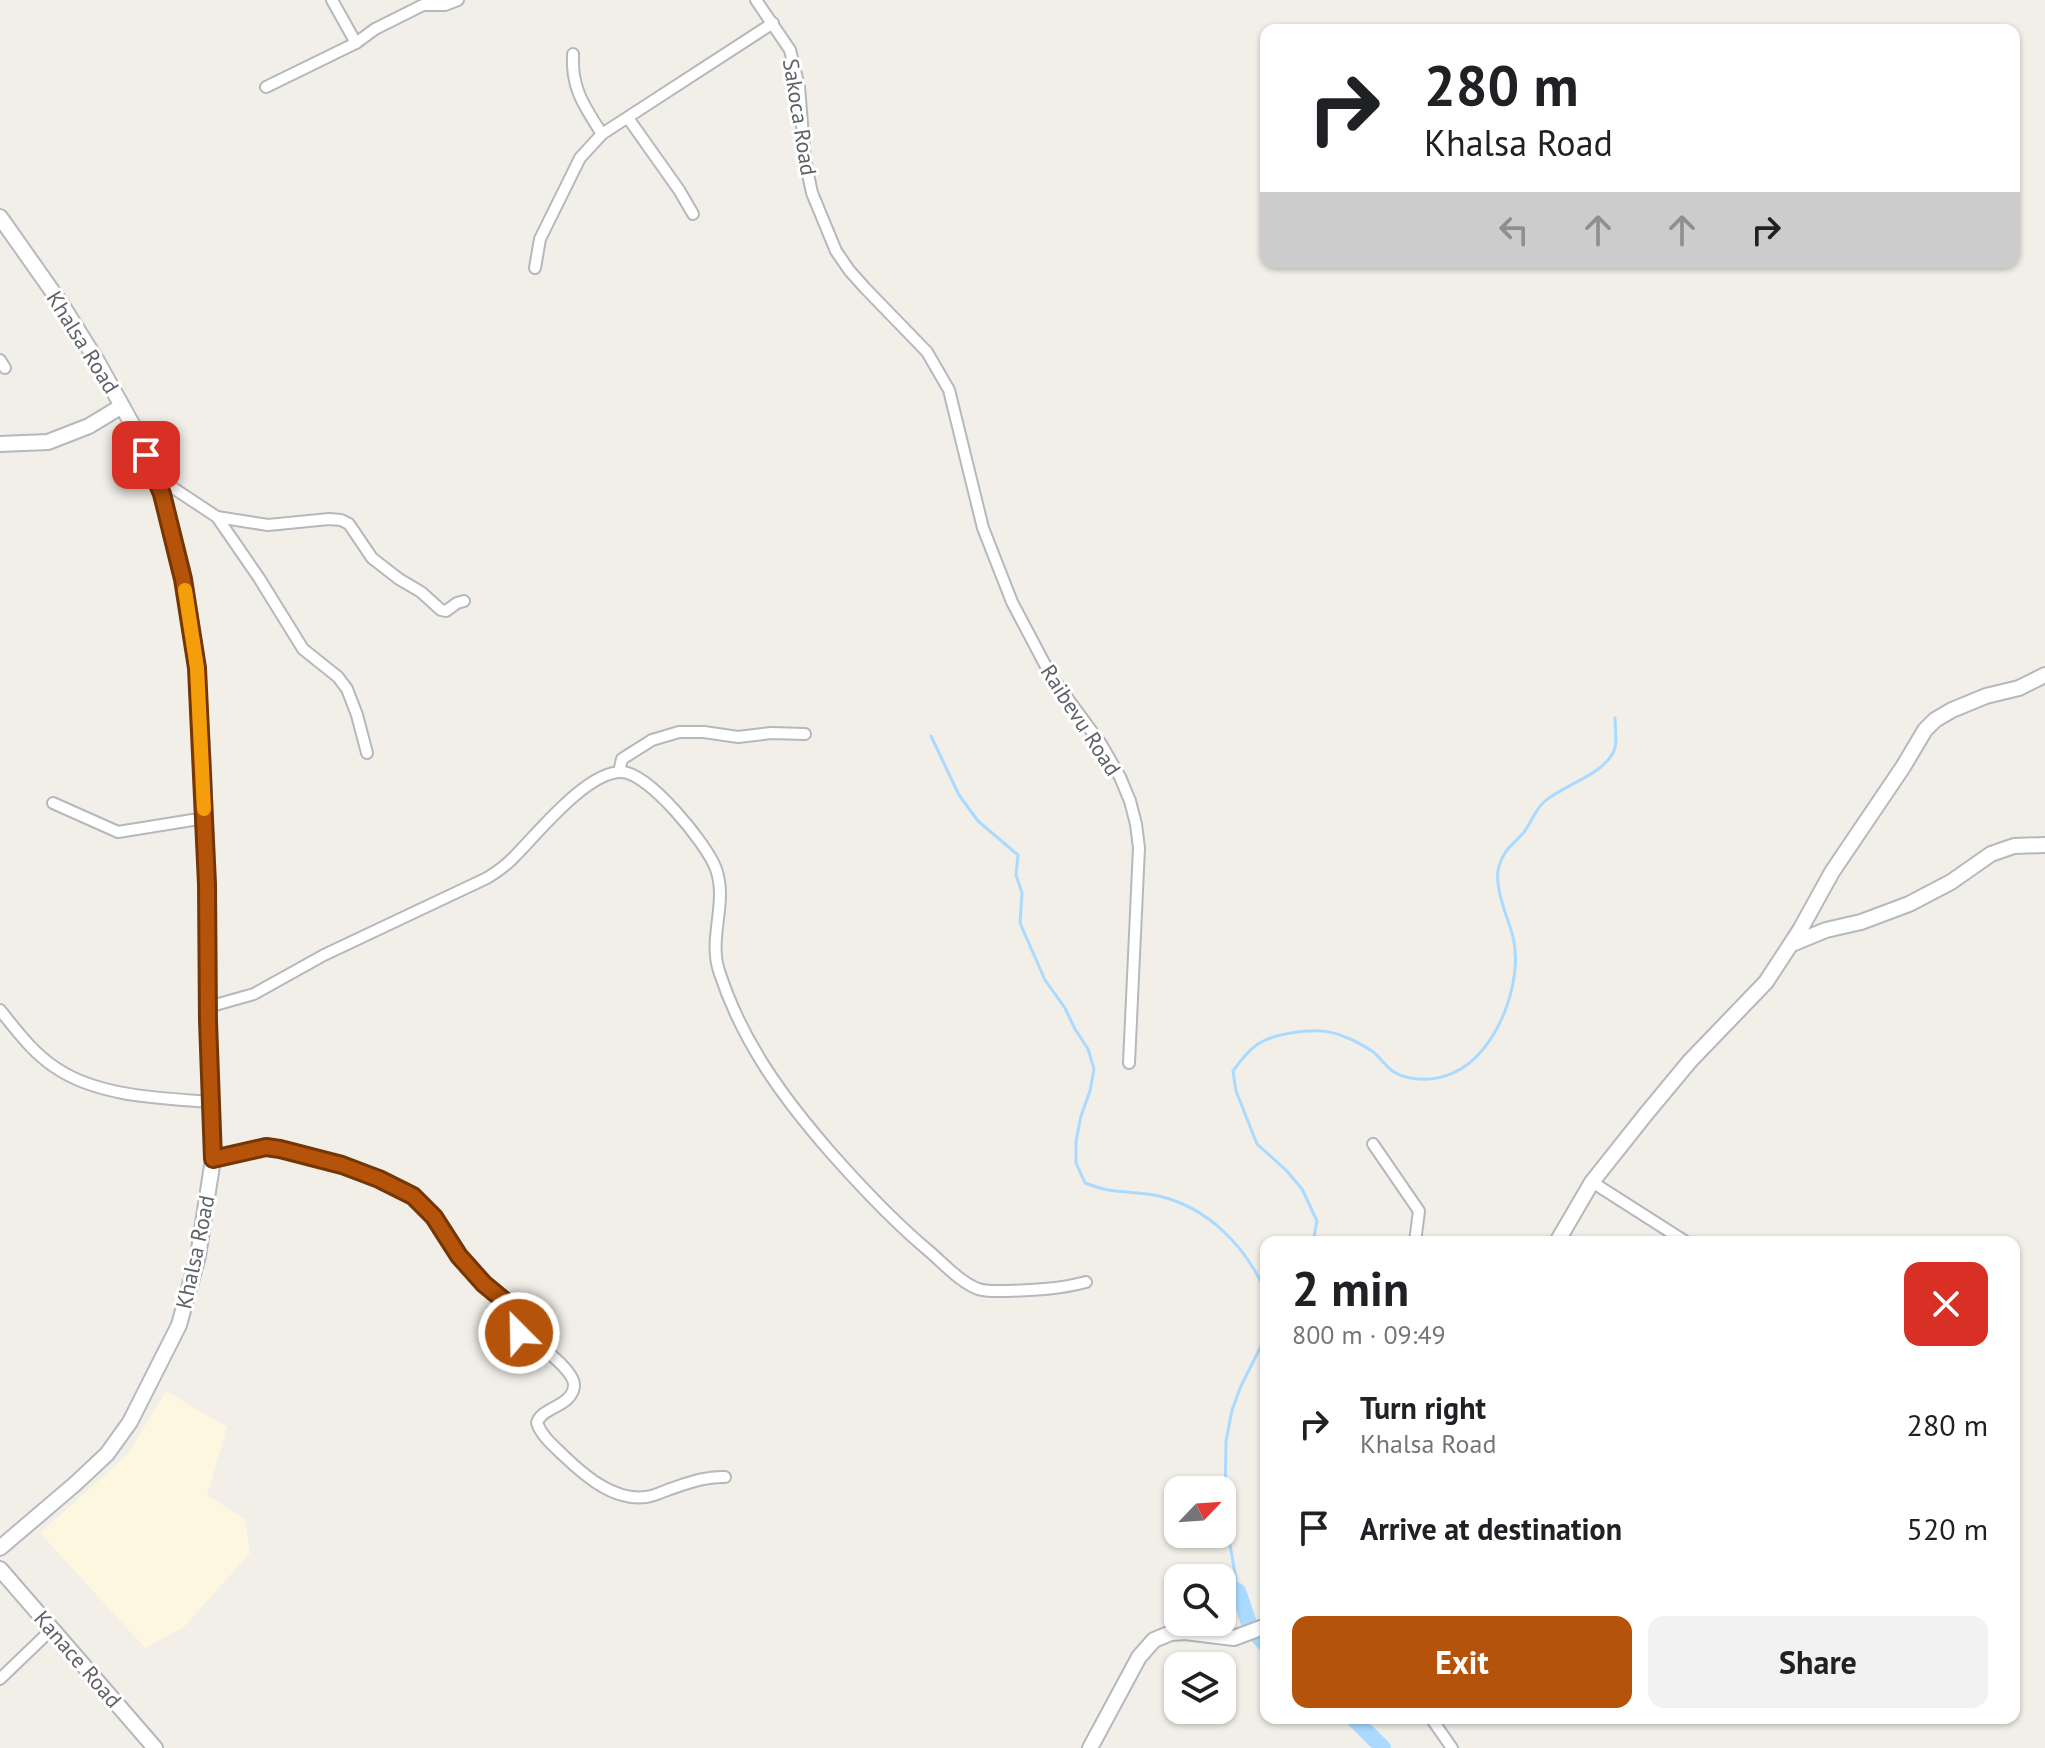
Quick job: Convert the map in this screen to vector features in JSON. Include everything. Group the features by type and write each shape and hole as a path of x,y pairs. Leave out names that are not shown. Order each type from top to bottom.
{"street":[{"path":"332,0 356,43"},
{"path":"266,87 356,43 375,29 423,5 445,5 458,0"},
{"name":"Sakoca Road","path":"756,0 790,50 799,87 805,160 812,193 836,251 865,288 927,352 949,390"},
{"path":"535,268 540,239 580,158 602,134 773,23"},
{"path":"573,54 572,71 576,90 602,134"},
{"path":"628,118 693,214"},
{"name":"Khalsa Road","path":"0,217 62,305 137,433 162,494 183,579 197,668 205,818 213,1159 198,1256 179,1325 130,1422 107,1454 0,1548"},
{"name":"Raibevu Road","path":"949,390 983,528 1012,602 1051,676 1101,744 1130,801 1139,848 1129,1063"},
{"path":"0,444 48,442 89,426 122,406"},
{"path":"155,476 217,517 303,649 338,677 347,689 367,753"},
{"path":"217,517 268,525 336,518 349,524 372,558 441,610 446,611 464,601"},
{"path":"1560,1236 1592,1182 1690,1061 1766,982 1818,901 1832,872 1925,730 1952,710 1986,696 2019,688 2045,675"},
{"path":"619,772 622,759 629,754 652,740 679,732 738,737 778,732 805,734"},
{"path":"208,1007 254,994 324,955 487,878 502,869 569,800 605,776 619,772 637,776 648,783 688,825 711,859 720,883 715,938 717,967 738,1021 799,1117 902,1229 962,1279 980,1289 1004,1291 1060,1289 1086,1282"},
{"path":"53,803 118,832 205,818"},
{"path":"1790,944 1909,904 1951,882 1991,854 2014,846 2045,845"},
{"path":"0,1010 27,1044 56,1068 93,1087 149,1097 212,1102"},
{"path":"1373,1144 1419,1211 1416,1236"},
{"path":"213,1159 266,1147 280,1149 342,1165 413,1196 434,1217 459,1256 484,1284 518,1312 520,1336 535,1344 570,1373 574,1384 572,1393 540,1416 537,1423 550,1442 580,1471 617,1493 644,1498 704,1478 725,1477"},
{"path":"1592,1182 1677,1236"},
{"name":"Kanace Road","path":"0,1569 155,1748"},
{"path":"0,1679 52,1629"},
{"path":"1090,1748 1139,1657 1154,1640 1171,1633 1185,1632 1238,1637 1260,1629"},
{"path":"1435,1724 1452,1748"}],"shaded area":[{"path":"166,1391 227,1427 207,1495 245,1519 250,1553 184,1627 145,1648 40,1533 128,1454"}],"waterway":[{"path":"1314,1236 1317,1221 1302,1189 1257,1144 1236,1091 1233,1071 1251,1049 1264,1041 1280,1035 1312,1031 1339,1034 1355,1041 1372,1051 1394,1072 1408,1078 1439,1078 1469,1064 1494,1033 1504,1014 1514,974 1513,937 1498,883 1501,860 1544,802 1594,772 1610,757 1616,744 1615,718"},
{"path":"931,736 959,795 978,821 1018,855 1016,875 1022,893 1020,923 1045,980 1088,1049 1094,1069 1076,1141 1076,1163 1085,1183 1106,1190 1159,1196 1194,1210 1223,1231 1247,1259 1260,1281"},
{"path":"1238,1591 1227,1527 1226,1441 1232,1410 1260,1348"},
{"path":"1238,1591 1251,1629 1260,1639"},
{"path":"1359,1724 1383,1748"}],"slow traffic":[{"path":"185,590 197,668 204,809"}],"route":[{"path":"146,455 162,494 183,579 197,668 207,884 213,1159 266,1147 280,1149 342,1165 413,1196 434,1217 459,1256 484,1284 515,1308 520,1320 519,1333"}]}
